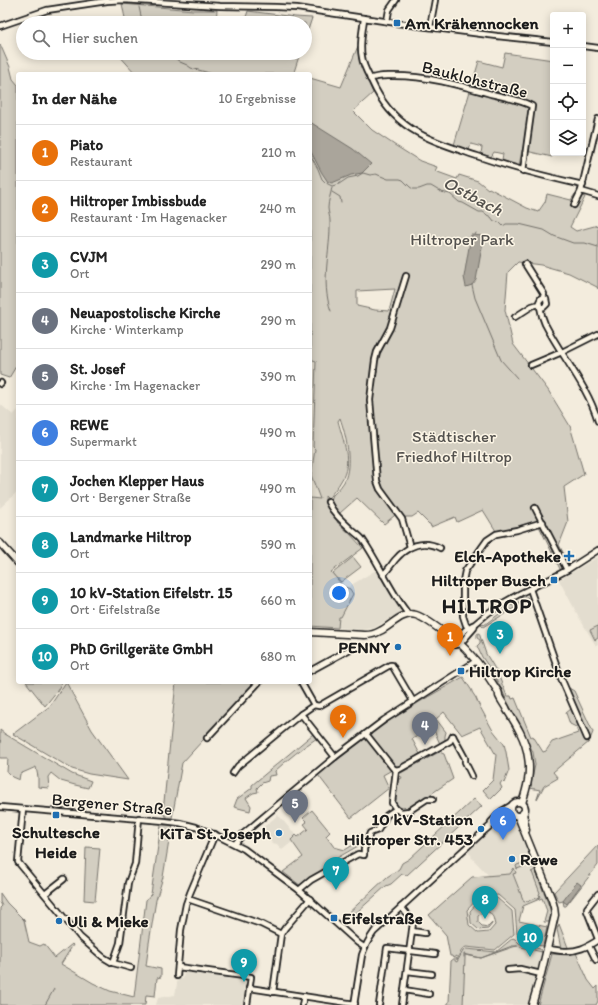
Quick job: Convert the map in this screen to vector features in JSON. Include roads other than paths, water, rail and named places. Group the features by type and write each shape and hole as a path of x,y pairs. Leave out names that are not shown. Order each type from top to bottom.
{"main road":[{"path":"0,543 16,561"},
{"path":"312,632 370,635 379,632 400,618 410,614 418,615 455,642 474,662 497,695 500,697 512,717 526,748 529,763 529,775 516,805 515,815 520,814 525,808 516,805"},
{"path":"520,814 528,840 554,906 555,918 532,1005"}],"street":[{"path":"29,16 47,10 113,0 220,6 297,8 430,27 550,42"},
{"path":"387,21 389,10 396,0"},
{"path":"430,27 435,0"},
{"path":"364,18 362,40 363,64 384,106 403,123 415,132 452,148 523,171 583,185"},
{"path":"0,26 16,21"},
{"path":"586,46 598,48"},
{"name":"Bauklohstraße","path":"370,79 385,76 414,76 462,86 532,106 523,171"},
{"path":"574,205 583,185 598,119"},
{"path":"581,191 598,196"},
{"path":"515,317 532,306 544,307 547,304 546,299 543,298 544,294 525,264"},
{"path":"406,276 390,328 377,352 370,400 380,489 402,519 410,547"},
{"path":"540,306 546,326 584,389 598,421"},
{"path":"531,365 562,352 598,334"},
{"path":"328,502 340,519 361,538 375,559 407,615"},
{"path":"535,508 567,570"},
{"path":"470,629 466,625 463,616 463,581 465,571 487,540 496,534 517,530 543,522"},
{"path":"384,575 396,558 410,547 424,543 440,548"},
{"path":"455,642 470,629 472,625 494,609 567,570 598,550"},
{"path":"530,589 561,678 586,738"},
{"path":"312,670 352,648"},
{"path":"235,844 243,834 335,757 413,701 474,662"},
{"path":"234,773 238,766 314,705 319,706 392,665 413,701"},
{"path":"207,738 257,684"},
{"path":"302,684 314,705"},
{"path":"301,714 335,757"},
{"path":"366,734 396,770"},
{"path":"396,770 450,741 453,736 465,758 465,762 472,776"},
{"path":"396,770 392,803 396,809 401,812 409,811 427,799 434,799"},
{"path":"249,988 354,1004 364,947 374,932 482,832 502,811 516,805"},
{"name":"Bergener Straße","path":"0,807 138,818 180,823 216,834 244,849 299,890 364,947"},
{"path":"23,809 18,862 80,937 102,957 113,963 130,968"},
{"path":"299,890 311,880 327,871 358,854 364,854 364,849 370,833 378,830 387,815 396,809"},
{"path":"113,963 120,943 128,883 135,864 138,818"},
{"path":"178,976 181,930 188,899 216,834"},
{"path":"45,894 64,879"},
{"path":"547,949 571,951 582,949 598,940 587,911 587,908 598,894"},
{"path":"188,899 261,924 281,934"},
{"path":"273,992 281,934 310,900"},
{"path":"401,907 413,921 402,1005"},
{"path":"412,931 425,933"},
{"path":"589,946 596,960"},
{"path":"379,1005 387,948 435,954"},
{"path":"178,967 251,977 247,1005"},
{"path":"508,970 520,969 541,974"},
{"path":"407,970 432,974"},
{"path":"404,990 429,994"},
{"path":"302,1005 304,996"}],"waterway":[{"name":"Ostbach","path":"139,7 141,16"},
{"name":"Ostbach","path":"178,60 191,68 206,72"},
{"name":"Ostbach","path":"312,158 322,179 332,186 363,173 370,175 376,174 388,179 400,179 413,189 431,186 441,192 450,194 459,202 479,212 483,212 503,226 506,224 519,224 544,230 554,236 573,243 585,243 598,247"},
{"path":"331,311 326,288 326,277 330,232 328,205 332,187"},
{"path":"332,192 340,197 341,203"},
{"path":"472,285 475,298 501,360 517,378"},
{"path":"464,957 464,954 481,958 512,946 517,946"},
{"path":"45,1005 54,989"}],"place":[{"name":"Am Krähennocken","path":"397,23"},
{"name":"Elch-Apotheke","path":"569,556"},
{"name":"Hiltroper Busch","path":"554,580"},
{"name":"PENNY","path":"398,647"},
{"name":"CVJM","path":"500,654"},
{"name":"Piato","path":"450,656"},
{"name":"Hiltrop Kirche","path":"461,671"},
{"name":"Hiltroper Imbissbude","path":"343,738"},
{"name":"Neuapostolische Kirche","path":"425,745"},
{"name":"Schultesche Heide","path":"56,815"},
{"name":"St. Josef","path":"295,823"},
{"name":"10 kV-Station Hiltroper Str. 453","path":"481,829"},
{"name":"KiTa St. Joseph","path":"279,833"},
{"name":"REWE","path":"503,840"},
{"name":"Rewe","path":"512,859"},
{"name":"Jochen Klepper Haus","path":"336,890"},
{"name":"Eifelstraße","path":"334,918"},
{"name":"Landmarke Hiltrop","path":"485,919"},
{"name":"Uli & Mieke","path":"59,921"},
{"name":"PhD Grillgeräte GmbH","path":"530,957"},
{"name":"10 kV-Station Eifelstr. 15","path":"244,982"}],"district":[{"name":"HILTROP","path":"487,605"}],"park label":[{"name":"Hiltroper Park","path":"462,239"},
{"name":"Städtischer Friedhof Hiltrop","path":"454,446"}]}
